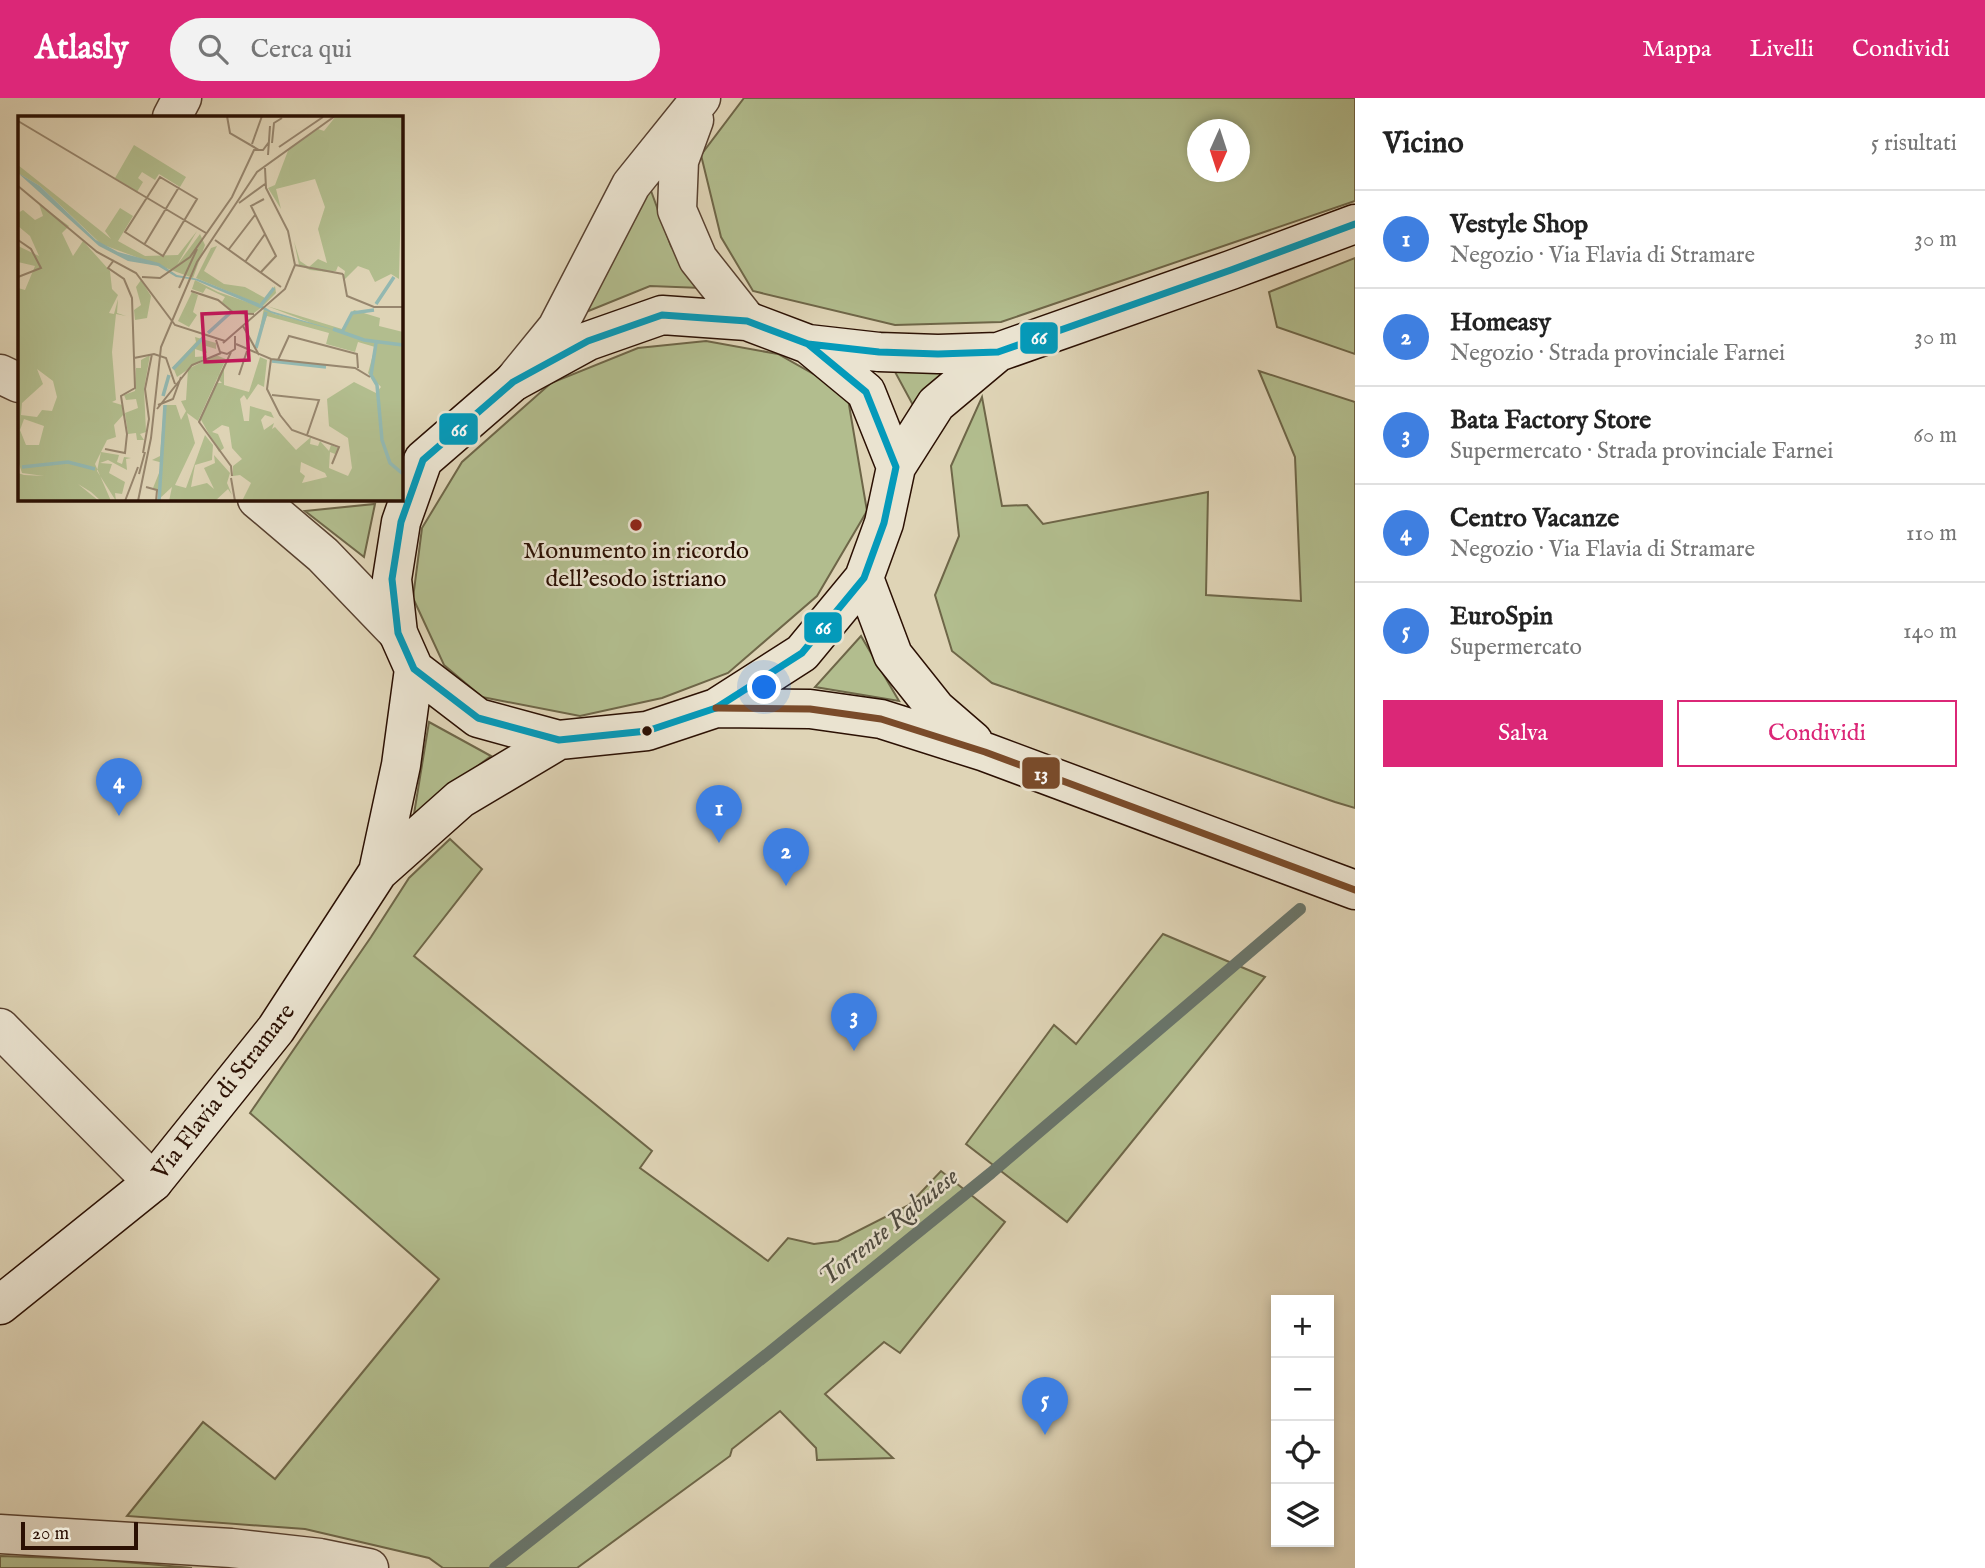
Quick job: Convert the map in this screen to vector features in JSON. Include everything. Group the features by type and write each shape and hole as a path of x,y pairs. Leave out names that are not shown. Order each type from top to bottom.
{"main road":[{"path":"173,116 182,98"},
{"path":"701,98 679,161 677,210 698,259 747,321"},
{"path":"513,383 557,328 631,185 701,98"},
{"name":"Via Flavia di Stramare","path":"998,352 936,404 896,467 884,523 864,578 802,653 716,708 647,731 558,740 478,718 414,669 398,633 392,579 412,464 513,383 588,341 662,315 747,321 808,344 879,352 998,352 1355,224"},
{"name":"Via Flavia di Stramare","path":"808,344 866,392 896,467"},
{"path":"0,374 18,383"},
{"path":"258,500 323,555 398,633"},
{"path":"864,578 893,655 936,709 985,752"},
{"name":"Via Flavia di Stramare","path":"378,872 401,765 414,669"},
{"path":"716,708 810,709 881,719 985,752 1355,890"},
{"name":"Via Flavia di Stramare","path":"0,1305 153,1182 276,1029 378,872 460,799 558,740"},
{"path":"0,1028 153,1182"},
{"path":"0,1534 231,1548 320,1558 369,1568"}],"green space":[{"path":"744,98 1355,98 1355,201 1001,322 895,325 753,291 721,237 701,155"},
{"path":"650,188 671,246 701,288 650,286 586,312"},
{"path":"1355,258 1355,354 1277,327 1269,292"},
{"path":"706,341 778,354 847,393 867,511 817,596 728,673 662,698 580,716 482,697 444,665 413,598 422,528 462,462 551,383 638,348"},
{"path":"958,368 914,407 894,370"},
{"path":"1259,371 1355,402 1355,808 992,683 952,651 935,595 959,536 951,466 982,397 1002,506 1027,505 1043,524 1208,492 1206,595 1301,601 1295,457"},
{"path":"375,504 364,557 305,511"},
{"path":"861,636 899,701 815,687"},
{"path":"429,722 491,756 414,814"},
{"path":"450,839 482,869 414,956 652,1151 640,1168 768,1261 788,1238 814,1244 838,1241 909,1205 941,1171 1005,1222 900,1353 884,1342 825,1394 893,1458 817,1460 816,1448 780,1411 732,1449 730,1456 577,1568 443,1568 429,1558 305,1529 127,1516 203,1422 275,1479 439,1279 250,1113 409,878"},
{"path":"1163,934 1265,977 1067,1222 966,1144 1054,1025 1076,1044"},
{"path":"0,1556 92,1559 192,1568 0,1568"}],"waterway":[{"name":"Torrente Rabuiese","path":"495,1568 770,1352 991,1173 1300,909"}],"transit line":[{"name":"66","path":"808,344 866,392 896,467 884,523 864,578 802,653 716,708 647,731 559,740 478,718 414,669 398,633 392,579 401,522 423,460 513,382 588,341 662,315 747,321 808,344 879,352 998,352 1355,224"},
{"name":"13","path":"716,708 810,709 881,719 985,752 1355,890"}],"place":[{"name":"Monumento in ricordo dell'esodo istriano","path":"636,525"},
{"name":"Centro Vacanze","path":"119,816"},
{"name":"Vestyle Shop","path":"719,843"},
{"name":"Homeasy","path":"786,886"},
{"name":"Bata Factory Store","path":"854,1051"},
{"name":"EuroSpin","path":"1045,1435"}]}
